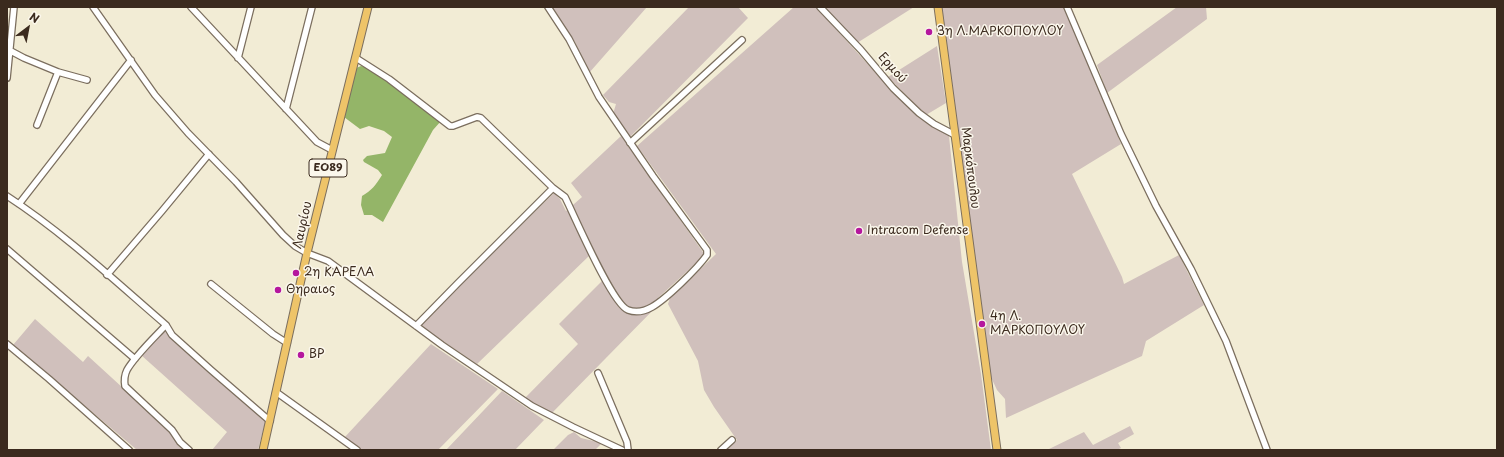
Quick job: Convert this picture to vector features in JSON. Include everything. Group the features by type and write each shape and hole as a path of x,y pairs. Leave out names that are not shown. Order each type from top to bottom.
{"main road":[{"name":"Λαυρίου","path":"263,450 332,150 368,7"},
{"name":"Μαρκόπουλου","path":"938,7 997,450"}],"street":[{"path":"7,78 8,50 14,7"},
{"path":"93,7 131,60 142,79 164,107 295,246 328,261 442,345 532,406 573,428 622,450"},
{"path":"191,7 317,142 332,150"},
{"path":"238,58 251,7"},
{"path":"286,109 312,7"},
{"path":"356,58 389,79 450,126 477,117 481,118 565,197 610,289 620,305 628,310 638,312 651,308 666,297 704,260 707,255 707,250 599,98 569,39 548,7"},
{"name":"Ερμού","path":"820,7 861,50 893,88 919,113 934,124 955,134"},
{"path":"1067,7 1121,134 1156,206 1191,269 1226,341 1267,450"},
{"path":"630,143 742,40"},
{"path":"8,50 58,72 87,80"},
{"path":"19,204 131,60"},
{"path":"37,126 58,72"},
{"path":"107,275 209,154"},
{"path":"416,326 554,188"},
{"path":"7,196 64,239 166,325 172,335 270,421"},
{"path":"7,249 136,360"},
{"path":"211,284 267,329 287,343"},
{"path":"166,325 127,370 124,379 126,386 172,430 180,442 189,450"},
{"path":"7,344 129,450"},
{"path":"598,373 627,442 628,450"},
{"path":"276,392 357,450"},
{"path":"721,450 732,440"}],"shaded area":[{"path":"552,7 647,7 589,73 575,42"},
{"path":"689,7 738,7 748,18 630,137 613,114 616,104 609,102 603,95"},
{"path":"794,7 816,7 892,91 914,113 949,136 962,262 981,374 991,450 725,450 737,440 704,390 698,361 668,304 670,298 716,254 637,146"},
{"path":"824,7 914,7 857,43"},
{"path":"940,7 1064,7 1121,144 1072,174 1124,284 1179,255 1204,305 1146,341 1142,356 1006,418 1005,399 997,390 990,375"},
{"path":"1177,7 1206,7 1207,19 1107,93 1097,65"},
{"path":"937,46 946,103 926,115 888,77"},
{"path":"621,136 705,255 658,298 660,303 550,415 525,398 578,344 559,324 602,281 589,256 477,364 419,325 466,277 554,193 560,199 566,211 582,197 571,183"},
{"path":"35,319 83,362 88,356 170,431 187,450 137,450 13,345"},
{"path":"163,330 266,419 258,450 212,450 227,432 141,355"},
{"path":"431,344 498,389 438,450 360,450 344,438"},
{"path":"502,391 544,420 515,450 446,450"},
{"path":"1130,426 1134,434 1118,443 1121,448 1117,450 1047,450 1084,432 1093,445"},
{"path":"574,432 581,438 602,443 595,450 553,450 568,435"}],"green space":[{"path":"361,66 369,68 380,74 441,121 433,130 383,222 372,215 364,215 361,205 362,196 378,182 382,175 378,170 363,160 367,156 385,153 392,137 384,131 369,126 360,129 344,117 354,69"}],"place":[{"name":"3η Λ.ΜΑΡΚΟΠΟΥΛΟΥ","path":"929,32"},
{"name":"Intracom Defense","path":"859,231"},
{"name":"2η ΚΑΡΕΛΑ","path":"296,273"},
{"name":"Θηραιος","path":"278,290"},
{"name":"4η Λ. ΜΑΡΚΟΠΟΥΛΟΥ","path":"982,324"},
{"name":"BP","path":"301,355"}]}
